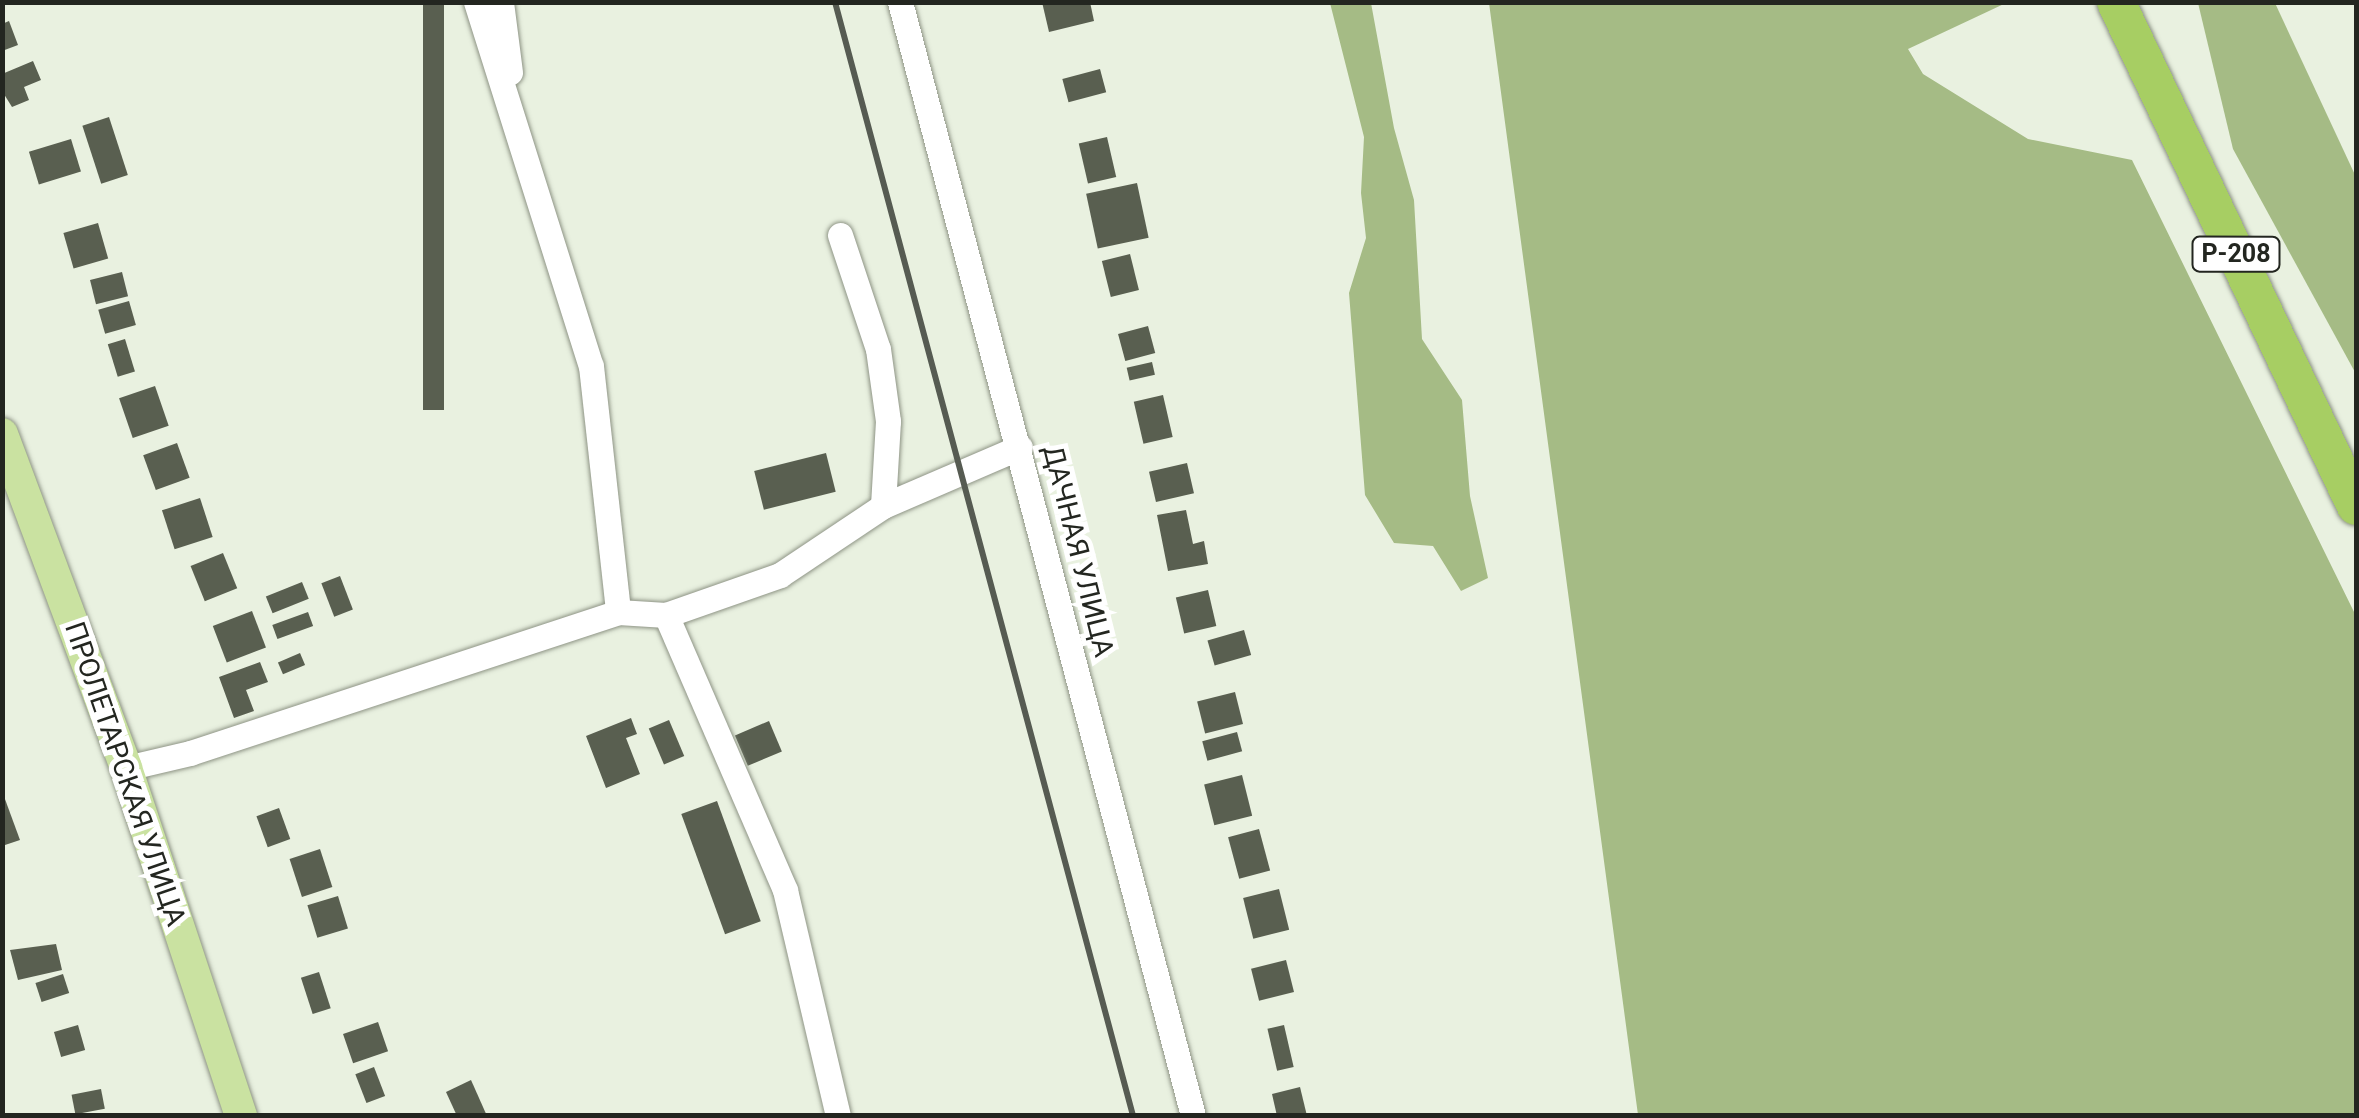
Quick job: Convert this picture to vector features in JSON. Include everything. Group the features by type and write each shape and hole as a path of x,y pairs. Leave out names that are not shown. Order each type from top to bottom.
{"highway":[{"name":"Р-208","path":"2116,2 2356,506"}],"main road":[{"name":"ПРОЛЕТАРСКАЯ УЛИЦА","path":"2,434 126,768 241,1116"}],"street":[{"path":"476,2 591,366 618,612"},
{"path":"501,2 518,135"},
{"name":"ДАЧНАЯ УЛИЦА","path":"900,2 1020,446 1193,1116"},
{"path":"840,235 878,349 888,421 884,506"},
{"path":"126,768 190,753 618,612 666,615 780,575 884,506 1020,446"},
{"path":"666,615 784,890 838,1116"}],"green space":[{"path":"1330,3 1371,3 1394,128 1414,200 1422,339 1462,400 1470,496 1488,578 1461,591 1433,546 1394,543 1365,495 1349,293 1366,238 1361,193 1364,137"},
{"path":"1489,3 2006,3 1908,49 1923,74 2028,139 2132,160 2356,616 2356,1115 1638,1115"},
{"path":"2198,3 2275,3 2356,177 2356,374 2233,149"}],"building":[{"path":"423,2 444,2 444,410 423,410"},
{"path":"1042,2 1090,2 1094,21 1049,32"},
{"path":"9,21 18,45 2,51 2,24"},
{"path":"33,61 41,80 24,87 29,100 12,107 2,91 2,74"},
{"path":"1100,69 1106,92 1069,102 1062,79"},
{"path":"109,117 128,175 101,184 82,126"},
{"path":"1107,137 1116,177 1088,183 1079,144"},
{"path":"71,139 81,172 39,184 29,152"},
{"path":"1137,183 1149,238 1098,249 1086,194"},
{"path":"98,223 108,259 74,268 63,233"},
{"path":"1130,254 1139,290 1111,297 1102,261"},
{"path":"122,272 128,296 96,304 90,280"},
{"path":"129,301 136,325 105,334 98,310"},
{"path":"1148,326 1155,353 1125,361 1118,334"},
{"path":"125,339 135,372 118,377 108,344"},
{"path":"1152,362 1155,375 1130,381 1127,368"},
{"path":"155,386 169,426 133,438 119,398"},
{"path":"1163,395 1173,437 1143,444 1134,402"},
{"path":"177,443 190,478 156,490 143,455"},
{"path":"826,453 836,492 764,510 754,471"},
{"path":"1187,463 1194,493 1156,502 1149,472"},
{"path":"200,498 213,537 175,549 162,510"},
{"path":"1186,510 1193,544 1204,541 1208,564 1168,571 1157,515"},
{"path":"223,553 237,588 205,601 191,566"},
{"path":"340,576 353,610 334,617 321,583"},
{"path":"302,582 309,599 273,613 266,597"},
{"path":"1208,590 1216,626 1184,633 1176,597"},
{"path":"252,611 266,647 227,662 213,626"},
{"path":"308,612 313,626 277,639 272,625"},
{"path":"1244,630 1251,655 1215,665 1207,640"},
{"path":"300,653 305,665 283,674 278,662"},
{"path":"260,662 268,682 246,690 254,711 234,718 219,677"},
{"path":"1235,692 1243,724 1205,733 1197,701"},
{"path":"631,718 637,734 626,738 640,774 606,788 586,736"},
{"path":"669,720 684,756 664,764 649,729"},
{"path":"769,721 782,751 748,766 735,735"},
{"path":"1237,732 1242,751 1207,761 1202,741"},
{"path":"1242,775 1252,816 1214,825 1204,784"},
{"path":"2,791 20,840 2,846"},
{"path":"717,801 761,921 725,934 681,814"},
{"path":"279,808 290,839 268,847 256,816"},
{"path":"1259,829 1270,871 1239,879 1228,837"},
{"path":"320,849 332,887 302,897 290,859"},
{"path":"1279,889 1289,930 1253,939 1243,898"},
{"path":"338,896 348,929 317,938 307,905"},
{"path":"56,944 62,970 18,980 10,950"},
{"path":"1286,960 1294,992 1259,1001 1251,969"},
{"path":"319,972 331,1008 313,1014 301,978"},
{"path":"63,974 69,993 42,1002 35,983"},
{"path":"378,1022 388,1051 353,1063 343,1034"},
{"path":"78,1025 85,1050 61,1057 54,1032"},
{"path":"1284,1025 1294,1067 1277,1071 1267,1029"},
{"path":"374,1067 385,1096 366,1103 355,1074"},
{"path":"471,1080 487,1116 457,1116 446,1092"},
{"path":"1300,1087 1307,1116 1277,1116 1272,1094"},
{"path":"101,1089 105,1109 75,1114 72,1095"}],"railway":[{"path":"835,2 1133,1116"}]}
